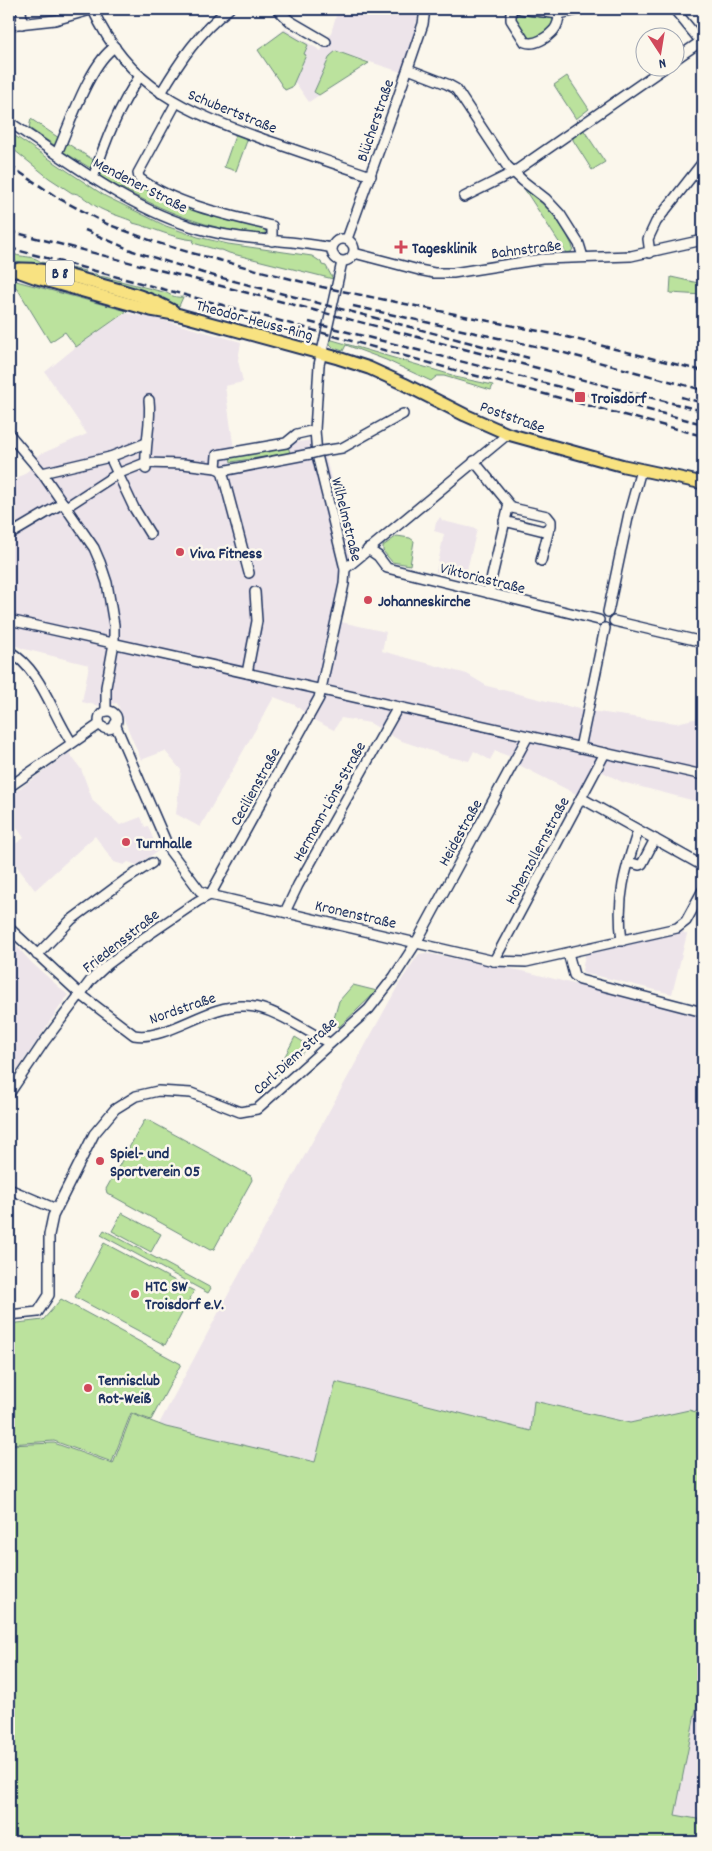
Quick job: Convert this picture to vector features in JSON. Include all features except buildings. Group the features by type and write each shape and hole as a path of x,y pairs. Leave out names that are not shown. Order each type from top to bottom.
{"main road":[{"name":"Theodor-Heuss-Ring","path":"10,268 51,271 136,294 154,300 180,315 321,353"},
{"name":"Poststraße","path":"321,353 383,374 508,434 640,470 703,483"}],"street":[{"path":"21,9 22,24"},
{"path":"9,25 54,20 94,9"},
{"name":"Schubertstraße","path":"94,9 98,22 115,48 140,76 176,103 227,126 371,176"},
{"path":"161,92 204,30 229,9"},
{"path":"277,9 290,21 326,42"},
{"name":"Blücherstraße","path":"347,240 408,69 423,24 425,9"},
{"path":"511,9 512,24 528,44 537,42 554,30 560,14"},
{"path":"521,9 560,14 583,9"},
{"path":"674,9 702,41 684,53"},
{"path":"57,153 83,93 105,56 115,48"},
{"path":"408,69 456,89 503,159 514,172 546,198 560,214 576,239 583,258"},
{"path":"93,178 107,137 125,99 140,76"},
{"path":"464,197 514,172 650,78"},
{"path":"176,103 138,173 140,179 181,199 226,214 272,226 272,241"},
{"name":"Mendener Straße","path":"9,122 93,178 149,208 199,229 251,239 314,244 332,248"},
{"path":"650,253 648,239 656,222 703,162"},
{"path":"339,239 347,240 354,246 354,253 351,258 342,262 334,257 332,248 339,239"},
{"name":"Bahnstraße","path":"354,253 419,270 442,273 466,272 542,258 617,257 650,253 703,240"},
{"path":"321,353 342,262"},
{"name":"Wilhelmstraße","path":"321,353 315,430 317,455 345,569 344,584 322,690"},
{"path":"146,466 149,400"},
{"path":"9,535 117,474 146,466 183,464 219,470 342,448 403,414"},
{"path":"249,574 216,454 286,443 297,434 315,430"},
{"path":"9,434 42,472 94,548 100,562 109,593 114,625 114,642 106,687 106,711"},
{"path":"345,569 508,434"},
{"path":"42,472 110,457 146,443"},
{"path":"110,457 134,508 150,530"},
{"path":"474,461 508,503 488,593"},
{"path":"608,612 628,513 640,470"},
{"path":"508,506 547,516 551,523 541,561"},
{"path":"504,522 544,531 549,529"},
{"name":"Viktoriastraße","path":"368,549 378,556 387,568 602,624"},
{"path":"247,672 257,621 255,592"},
{"path":"602,624 611,626 614,621 613,615 608,612"},
{"path":"580,748 603,613 608,612"},
{"path":"9,620 703,775"},
{"path":"614,621 703,642"},
{"path":"10,651 21,659 34,674 72,743"},
{"name":"Cecilienstraße","path":"210,896 322,690"},
{"name":"Hermann-Löns-Straße","path":"285,912 302,878 398,707"},
{"path":"100,724 100,714 112,711 116,716 116,724 170,851 200,891 210,896"},
{"path":"9,787 100,724"},
{"path":"100,724 108,729 116,724"},
{"name":"Heidestraße","path":"416,943 528,736"},
{"name":"Hohenzollernstraße","path":"494,961 605,753"},
{"path":"581,798 703,866"},
{"path":"622,941 619,910 623,879 638,831"},
{"path":"628,862 637,865 642,864 654,839"},
{"path":"37,955 71,920 125,880 152,863"},
{"name":"Kronenstraße","path":"210,896 494,961 526,962 677,928 686,921 703,890"},
{"name":"Friedensstraße","path":"9,1094 44,1042 91,980 116,957 174,917 210,896"},
{"name":"Nordstraße","path":"9,928 80,994 128,1031 138,1035 156,1034 221,1008 243,1006 267,1011 330,1043"},
{"name":"Carl-Diem-Straße","path":"9,1315 38,1312 49,1295 50,1224 97,1130 115,1109 130,1099 148,1092 175,1091 191,1093 240,1112 257,1109 379,997 416,943"},
{"path":"568,953 574,975 580,980 703,1012"},
{"path":"9,1189 56,1210"}],"shaded area":[{"path":"338,9 419,9 415,31 401,72 336,51 314,93 319,95 309,102 295,82 292,87 285,91 258,50 285,29 321,51 331,33"},
{"path":"126,313 162,320 241,342 238,360 243,382 225,386 234,450 321,439 350,551 351,573 341,622 386,632 382,651 467,674 487,686 583,710 676,723 703,717 703,803 622,782 595,768 580,796 519,765 511,757 495,751 490,760 474,751 469,761 449,757 399,740 370,723 341,718 334,730 314,720 295,705 274,697 200,827 176,814 181,770 165,751 141,760 117,703 100,706 82,702 89,665 24,649 9,643 9,486 40,461 36,456 87,434 45,372 76,347"},
{"path":"440,517 443,521 477,529 465,578 436,572 444,534 434,531"},
{"path":"69,753 81,769 93,801 120,825 141,817 145,827 148,826 158,851 137,865 128,862 124,865 114,862 95,836 35,890 9,856 9,848 24,838 9,816 9,796"},
{"path":"683,932 687,934 672,994 584,974 582,970 585,955"},
{"path":"9,938 32,963 68,995 9,1082"},
{"path":"425,953 523,971 703,1017 703,1842 62,1842 159,1424 399,984 419,954"}],"green space":[{"path":"513,15 555,19 555,24 538,37 525,37"},
{"path":"284,31 308,45 304,54 306,55 292,87 285,90 258,50"},
{"path":"336,51 369,63 319,95 314,92 330,56"},
{"path":"567,76 589,109 576,119 554,85"},
{"path":"31,119 59,138 57,145 54,145 29,128"},
{"path":"583,129 605,162 592,170 573,140 573,136"},
{"path":"9,132 105,196 166,226 198,237 228,244 312,256 321,262 322,265 326,266 333,279 193,243 194,240 133,223 105,211 49,178 9,146"},
{"path":"236,133 248,138 236,171 224,167"},
{"path":"65,142 95,161 92,169 62,151"},
{"path":"101,164 159,194 266,229 265,233 242,232 220,228 159,207 101,177 98,174"},
{"path":"523,187 545,206 556,219 572,245 573,249 571,252 566,253"},
{"path":"9,251 18,256 34,258 41,262 85,271 87,274 96,274 183,297 179,306 148,294 48,267 9,260"},
{"path":"671,277 703,284 703,295 670,293"},
{"path":"9,279 127,311 76,347 65,332 50,342 17,288 9,285"},
{"path":"329,339 455,377 493,385 491,390 444,376 437,376 431,381 386,360 346,345 343,351 334,348 330,344"},
{"path":"288,446 290,453 231,462 230,456"},
{"path":"397,536 410,538 414,541 410,565 392,562 383,551 383,546"},
{"path":"353,985 377,991 339,1027 333,1022 339,1001"},
{"path":"295,1037 310,1046 273,1079"},
{"path":"148,1120 251,1176 252,1180 214,1249 210,1250 107,1193 106,1189 144,1121"},
{"path":"122,1213 161,1234 151,1252 112,1231"},
{"path":"104,1230 211,1288 208,1293 101,1235"},
{"name":"HTC SW Troisdorf e.V.","path":"104,1243 194,1291 165,1345 75,1297"},
{"name":"Tennisclub Rot-Weiß","path":"61,1299 181,1364 151,1420 131,1413 112,1462 54,1441 9,1444 9,1324 43,1320"},
{"path":"336,1382 531,1431 534,1401 630,1423 689,1410 703,1414 703,1674 675,1815 703,1820 703,1842 9,1842 9,1445 54,1443 113,1464 132,1414 166,1427 315,1462"}],"railway":[{"path":"9,165 58,198 107,224 188,252 322,287 563,336 703,371"},
{"path":"85,230 133,251 203,273 529,358"},
{"path":"9,231 703,411"},
{"path":"9,248 703,436"},
{"path":"353,306 553,350 703,390"},
{"path":"309,322 703,424"},
{"path":"681,397 703,403"}],"place":[{"name":"Tagesklinik","path":"401,247"},
{"name":"Troisdorf","path":"580,397"},
{"name":"Viva Fitness","path":"180,552"},
{"name":"Johanneskirche","path":"368,600"},
{"name":"Turnhalle","path":"126,842"},
{"name":"Spiel- und Sportverein 05","path":"100,1161"},
{"name":"HTC SW Troisdorf e.V.","path":"135,1294"},
{"name":"Tennisclub Rot-Weiß","path":"88,1388"}]}
